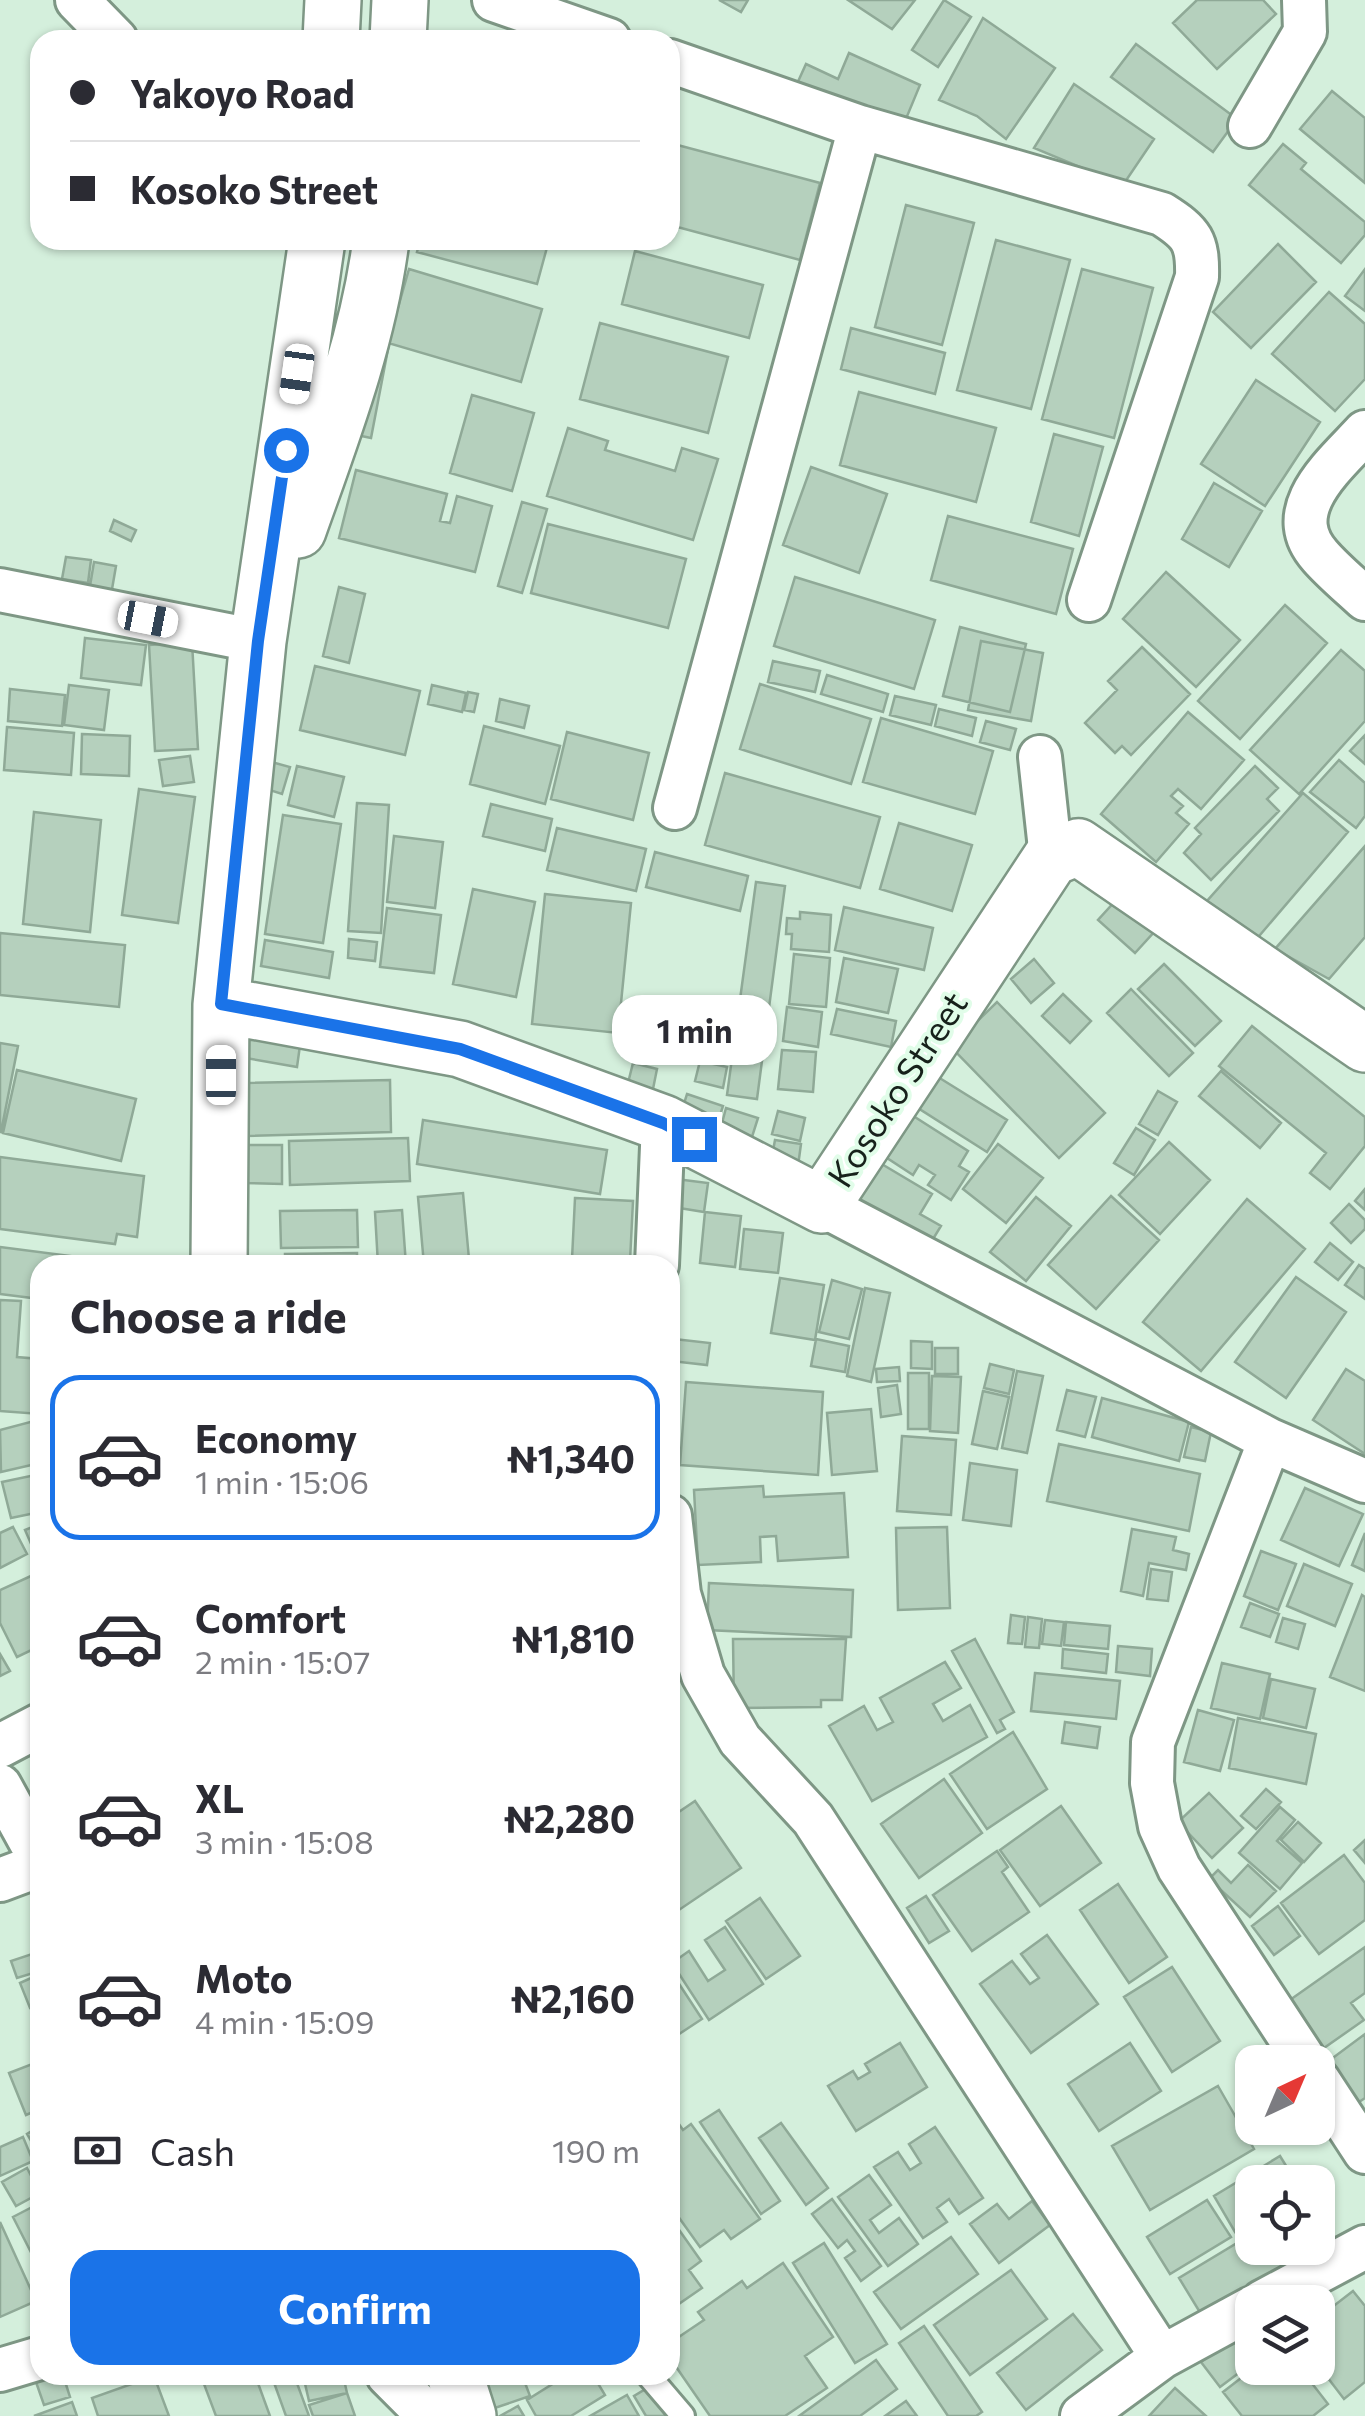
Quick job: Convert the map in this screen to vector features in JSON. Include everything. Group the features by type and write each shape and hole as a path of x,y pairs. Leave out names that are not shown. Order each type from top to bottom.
{"main road":[{"path":"331,30 332,0"},
{"path":"398,30 400,0"},
{"path":"219,1255 221,1004 258,641 317,250"},
{"path":"258,641 350,386 375,288 380,250"},
{"path":"1051,858 1078,847 1365,1044"},
{"name":"Kosoko Street","path":"221,1004 460,1049 663,1123 822,1205 1051,858"},
{"path":"458,2385 468,2416"}],"street":[{"path":"77,0 106,30"},
{"path":"494,0 580,30"},
{"path":"1250,126 1306,32 1304,0"},
{"path":"680,64 860,127 1162,214 1188,231 1198,252 1197,276 1089,600"},
{"path":"675,808 860,127"},
{"path":"1365,432 1317,486 1304,510 1304,531 1317,553 1365,599"},
{"path":"0,590 258,641"},
{"path":"1040,758 1051,858"},
{"path":"657,1255 663,1123"},
{"path":"822,1205 1270,1440 1365,1481"},
{"path":"1270,1440 1153,1742 1152,1783 1160,1826 1178,1868 1295,2045"},
{"path":"680,1597 703,1675 740,1740 813,1819 1162,2357"},
{"path":"0,1746 30,1730"},
{"path":"0,1786 30,1843"},
{"path":"0,1880 30,1866"},
{"path":"1335,2106 1365,2152"},
{"path":"1294,2285 1365,2247"},
{"path":"1082,2416 1162,2357 1235,2317"},
{"path":"0,2370 30,2361"},
{"path":"398,2385 429,2416"}],"lane":[{"path":"657,2385 683,2416"}],"building":[{"path":"719,0 748,0 741,12"},
{"path":"848,0 915,0 892,29"},
{"path":"944,0 971,17 938,67 912,50"},
{"path":"1197,0 1263,0 1276,14 1217,69 1173,23"},
{"path":"983,18 1055,68 1006,139 977,116 939,100"},
{"path":"1136,44 1237,119 1213,152 1111,77"},
{"path":"849,53 920,85 903,126 796,86 806,64 838,79"},
{"path":"1074,84 1154,139 1123,185 1034,148"},
{"path":"1332,91 1365,118 1365,183 1300,129"},
{"path":"1283,144 1306,163 1301,169 1365,222 1365,235 1341,263 1249,185"},
{"path":"680,146 820,183 800,260 680,228"},
{"path":"906,205 974,223 942,345 875,327"},
{"path":"996,240 1070,260 1031,409 957,390"},
{"path":"1278,244 1316,282 1251,348 1213,312"},
{"path":"418,250 546,250 537,284"},
{"path":"635,251 763,285 749,338 622,304"},
{"path":"409,269 542,309 521,382 388,343"},
{"path":"1082,269 1153,288 1114,438 1042,419"},
{"path":"1365,269 1365,311 1345,296"},
{"path":"1329,292 1365,324 1365,379 1335,411 1272,354"},
{"path":"600,323 728,357 708,433 580,399"},
{"path":"851,328 945,353 935,394 841,369"},
{"path":"364,339 389,344 371,438 347,433"},
{"path":"1256,380 1320,422 1265,506 1201,464"},
{"path":"859,392 996,428 976,502 840,465"},
{"path":"472,395 534,413 512,491 450,473"},
{"path":"568,428 608,441 605,450 675,471 682,448 718,459 693,540 547,496"},
{"path":"1054,434 1103,447 1079,536 1031,522"},
{"path":"811,467 887,494 859,573 783,545"},
{"path":"356,470 447,494 440,521 450,523 457,496 492,506 475,572 339,538"},
{"path":"1214,483 1262,511 1229,567 1182,539"},
{"path":"522,502 547,509 522,593 498,586"},
{"path":"948,516 1073,549 1056,614 931,580"},
{"path":"114,520 136,530 131,541 110,531"},
{"path":"548,524 686,559 668,628 531,593"},
{"path":"66,557 91,560 88,583 62,579"},
{"path":"94,562 116,566 111,595 89,592"},
{"path":"1166,572 1240,640 1196,687 1123,619"},
{"path":"795,577 935,620 914,689 774,646"},
{"path":"339,587 365,594 349,663 323,656"},
{"path":"1285,605 1327,643 1240,739 1198,701"},
{"path":"960,627 1026,644 1010,712 943,696"},
{"path":"85,638 146,645 141,685 81,678"},
{"path":"981,641 1043,653 1031,721 968,710"},
{"path":"192,642 198,749 155,751 149,645"},
{"path":"1142,647 1190,694 1131,755 1122,746 1115,753 1085,723 1117,690 1108,681"},
{"path":"1341,650 1365,671 1365,721 1299,794 1250,750"},
{"path":"773,661 820,671 815,692 768,682"},
{"path":"315,666 420,691 405,755 300,730"},
{"path":"827,675 888,694 883,712 821,694"},
{"path":"760,684 871,719 851,784 740,749"},
{"path":"69,685 109,690 104,730 64,725"},
{"path":"432,685 466,693 462,712 428,704"},
{"path":"10,689 65,695 62,726 8,721"},
{"path":"468,692 478,694 474,712 464,710"},
{"path":"895,696 936,705 931,725 890,715"},
{"path":"500,699 529,706 524,728 496,721"},
{"path":"939,709 976,718 972,736 935,726"},
{"path":"1188,712 1244,760 1201,809 1178,789 1171,796 1183,806 1176,813 1189,824 1156,862 1101,814"},
{"path":"881,718 993,751 975,814 863,782"},
{"path":"986,721 1016,729 1010,750 980,742"},
{"path":"484,726 560,746 545,804 470,784"},
{"path":"7,727 74,733 71,775 4,770"},
{"path":"567,732 649,753 633,820 551,799"},
{"path":"82,734 130,736 129,776 81,774"},
{"path":"1365,735 1365,764 1350,751"},
{"path":"190,756 194,782 163,786 159,760"},
{"path":"264,760 290,767 282,794 257,786"},
{"path":"1339,760 1365,783 1365,816 1356,828 1310,792"},
{"path":"297,766 344,777 334,817 288,805"},
{"path":"1255,766 1278,788 1267,799 1279,811 1211,880 1184,853 1201,834 1195,828"},
{"path":"725,773 880,817 860,888 705,845"},
{"path":"139,789 195,797 178,923 122,915"},
{"path":"1303,793 1348,832 1254,942 1207,901"},
{"path":"357,803 389,805 381,933 348,931"},
{"path":"491,804 552,819 545,851 483,836"},
{"path":"34,812 101,820 90,932 23,924"},
{"path":"283,815 341,824 323,943 265,934"},
{"path":"899,823 972,845 952,911 880,889"},
{"path":"557,828 646,849 636,891 547,870"},
{"path":"394,836 443,842 435,908 387,902"},
{"path":"1365,846 1365,937 1329,979 1275,949"},
{"path":"655,852 748,876 740,911 646,887"},
{"path":"756,882 785,886 757,1099 727,1095"},
{"path":"473,889 535,902 516,997 453,984"},
{"path":"545,894 631,903 618,1033 532,1024"},
{"path":"1118,898 1155,931 1135,953 1098,920"},
{"path":"844,907 933,928 924,970 835,950"},
{"path":"387,908 441,915 434,973 380,967"},
{"path":"800,912 831,915 829,952 791,949 792,934 786,934 787,918 800,919"},
{"path":"0,933 125,945 119,1007 0,995"},
{"path":"349,939 377,942 375,961 348,958"},
{"path":"265,940 333,952 329,978 261,966"},
{"path":"794,954 830,958 826,1007 789,1004"},
{"path":"844,958 898,969 888,1013 836,1002"},
{"path":"1034,959 1054,983 1031,1003 1011,979"},
{"path":"1164,964 1221,1021 1195,1046 1138,989"},
{"path":"1131,989 1193,1053 1169,1076 1107,1013"},
{"path":"1063,994 1091,1021 1070,1043 1042,1016"},
{"path":"997,1002 1105,1113 1059,1158 951,1047"},
{"path":"787,1007 822,1012 818,1047 783,1041"},
{"path":"837,1009 896,1021 891,1047 831,1034"},
{"path":"239,1021 302,1031 297,1067 234,1056"},
{"path":"1252,1026 1365,1117 1365,1146 1330,1189 1310,1173 1326,1153 1219,1066"},
{"path":"640,1036 665,1042 660,1062 635,1056"},
{"path":"0,1043 18,1046 1,1132 0,1132"},
{"path":"782,1050 816,1052 813,1092 778,1089"},
{"path":"700,1061 727,1067 723,1088 695,1081"},
{"path":"633,1063 657,1069 653,1089 628,1083"},
{"path":"17,1070 136,1099 121,1161 3,1133"},
{"path":"1221,1071 1281,1123 1260,1148 1199,1096"},
{"path":"938,1077 1007,1120 987,1152 918,1108"},
{"path":"390,1080 391,1132 243,1136 241,1083"},
{"path":"1158,1091 1177,1102 1158,1135 1139,1124"},
{"path":"687,1094 723,1106 717,1125 681,1113"},
{"path":"726,1108 758,1118 752,1137 721,1127"},
{"path":"778,1111 805,1118 800,1141 772,1134"},
{"path":"907,1112 968,1151 959,1166 969,1172 951,1200 928,1185 935,1175 919,1165 913,1175 881,1154"},
{"path":"423,1120 607,1150 600,1194 417,1164"},
{"path":"1136,1128 1155,1140 1134,1175 1114,1163"},
{"path":"408,1138 410,1181 290,1185 289,1141"},
{"path":"775,1140 801,1144 798,1166 771,1162"},
{"path":"1169,1142 1210,1180 1160,1234 1119,1195"},
{"path":"998,1144 1043,1178 1006,1223 963,1189"},
{"path":"241,1145 282,1145 282,1184 241,1183"},
{"path":"0,1157 144,1176 137,1237 117,1234 115,1244 0,1229"},
{"path":"880,1163 932,1194 920,1214 941,1226 930,1244 858,1199"},
{"path":"676,1179 708,1183 704,1212 673,1207"},
{"path":"1365,1189 1365,1210 1355,1201"},
{"path":"463,1193 469,1255 423,1255 418,1197"},
{"path":"1111,1196 1159,1240 1096,1309 1048,1265"},
{"path":"1036,1197 1071,1226 1026,1281 990,1252"},
{"path":"575,1198 633,1201 630,1255 572,1255"},
{"path":"1247,1199 1305,1249 1201,1371 1143,1322"},
{"path":"1349,1204 1365,1220 1365,1229 1351,1243 1331,1223"},
{"path":"357,1210 358,1247 281,1248 280,1211"},
{"path":"402,1210 405,1255 377,1255 375,1212"},
{"path":"705,1212 741,1216 735,1267 700,1263"},
{"path":"744,1229 783,1233 778,1273 740,1269"},
{"path":"1330,1243 1353,1262 1338,1280 1315,1262"},
{"path":"0,1247 63,1255 30,1255 30,1298 0,1294"},
{"path":"357,1253 357,1255 285,1255"},
{"path":"1359,1265 1365,1269 1365,1299 1345,1285"},
{"path":"1296,1277 1346,1312 1286,1398 1235,1362"},
{"path":"780,1278 824,1285 815,1340 771,1333"},
{"path":"832,1280 862,1289 849,1339 819,1332"},
{"path":"865,1288 890,1293 871,1382 847,1376"},
{"path":"0,1300 21,1301 17,1357 30,1358 30,1413 0,1411"},
{"path":"816,1339 849,1346 845,1372 811,1366"},
{"path":"680,1340 710,1343 707,1365 680,1362"},
{"path":"911,1341 932,1342 932,1369 911,1368"},
{"path":"935,1348 958,1348 958,1374 935,1374"},
{"path":"990,1364 1014,1370 1009,1394 984,1388"},
{"path":"899,1367 900,1381 877,1382 876,1369"},
{"path":"1346,1369 1365,1381 1365,1454 1313,1420"},
{"path":"1017,1371 1043,1376 1027,1453 1002,1448"},
{"path":"908,1373 929,1373 929,1429 908,1429"},
{"path":"932,1376 961,1377 958,1433 930,1431"},
{"path":"686,1382 823,1392 818,1475 680,1465"},
{"path":"897,1385 901,1414 881,1417 878,1388"},
{"path":"1067,1390 1096,1397 1085,1437 1057,1430"},
{"path":"983,1391 1009,1397 997,1449 972,1444"},
{"path":"1102,1398 1189,1422 1179,1461 1092,1437"},
{"path":"871,1409 877,1471 832,1475 827,1413"},
{"path":"30,1422 30,1465 1,1472 0,1430"},
{"path":"1191,1427 1211,1432 1205,1461 1184,1457"},
{"path":"902,1436 956,1440 951,1515 897,1511"},
{"path":"1059,1444 1200,1474 1189,1531 1047,1501"},
{"path":"970,1463 1017,1470 1011,1526 963,1520"},
{"path":"30,1476 30,1514 11,1518 2,1482"},
{"path":"763,1486 764,1497 844,1493 848,1557 778,1561 776,1536 760,1537 761,1562 698,1565 694,1490"},
{"path":"1305,1488 1363,1514 1339,1566 1281,1540"},
{"path":"13,1527 27,1554 0,1568 0,1533"},
{"path":"947,1527 950,1608 898,1610 896,1528"},
{"path":"1132,1529 1176,1537 1173,1550 1189,1554 1186,1570 1149,1563 1143,1596 1121,1591"},
{"path":"1365,1533 1365,1571 1352,1565"},
{"path":"1261,1551 1296,1564 1278,1610 1244,1596"},
{"path":"1304,1564 1352,1584 1335,1626 1287,1606"},
{"path":"1151,1569 1172,1572 1168,1601 1147,1599"},
{"path":"30,1576 30,1651 17,1657 0,1623 0,1590"},
{"path":"709,1583 853,1590 851,1637 707,1630"},
{"path":"1362,1595 1365,1597 1365,1691 1330,1677"},
{"path":"1250,1603 1279,1614 1270,1637 1241,1627"},
{"path":"1011,1615 1025,1617 1022,1644 1008,1643"},
{"path":"1028,1617 1042,1619 1039,1648 1025,1647"},
{"path":"1283,1618 1305,1624 1298,1649 1276,1642"},
{"path":"1045,1620 1064,1622 1061,1646 1042,1644"},
{"path":"1066,1622 1110,1626 1108,1649 1064,1645"},
{"path":"733,1639 846,1639 842,1700 821,1700 821,1707 734,1708"},
{"path":"975,1639 1014,1712 1000,1720 1005,1729 997,1733 952,1651"},
{"path":"1118,1646 1152,1649 1150,1676 1116,1672"},
{"path":"1063,1649 1108,1654 1106,1673 1062,1668"},
{"path":"0,1654 10,1671 0,1676"},
{"path":"945,1662 961,1688 933,1704 943,1721 970,1705 987,1737 872,1801 829,1726 864,1706 877,1730 893,1722 880,1698"},
{"path":"1222,1663 1270,1674 1260,1719 1211,1708"},
{"path":"1035,1673 1120,1681 1116,1719 1031,1711"},
{"path":"1271,1679 1315,1689 1306,1728 1263,1718"},
{"path":"1198,1710 1234,1720 1220,1771 1184,1762"},
{"path":"1238,1718 1316,1734 1306,1784 1229,1768"},
{"path":"1065,1722 1100,1727 1097,1748 1062,1743"},
{"path":"1013,1732 1047,1789 987,1829 950,1774"},
{"path":"944,1779 982,1833 919,1878 881,1824"},
{"path":"1266,1789 1281,1802 1256,1829 1241,1816"},
{"path":"1209,1793 1243,1828 1212,1858 1178,1822"},
{"path":"695,1801 741,1868 680,1909 680,1811"},
{"path":"1061,1806 1101,1863 1040,1906 1000,1850"},
{"path":"1280,1807 1295,1820 1277,1841 1302,1863 1280,1889 1239,1853"},
{"path":"1298,1822 1321,1843 1304,1862 1281,1840"},
{"path":"1365,1840 1365,1863 1354,1850"},
{"path":"997,1851 1008,1867 1002,1872 1029,1912 972,1951 933,1895"},
{"path":"1344,1855 1365,1883 1365,1920 1319,1954 1281,1903"},
{"path":"1248,1865 1276,1891 1250,1917 1209,1879 1218,1870 1231,1883"},
{"path":"1118,1884 1167,1957 1129,1983 1080,1910"},
{"path":"926,1896 949,1931 929,1943 907,1908"},
{"path":"760,1898 800,1956 766,1979 726,1921"},
{"path":"1278,1906 1300,1936 1274,1955 1252,1926"},
{"path":"725,1927 763,1984 709,2020 680,1975 680,1957 689,1951 708,1981 725,1970 705,1940"},
{"path":"1047,1935 1098,2004 1031,2053 980,1984 1012,1961 1030,1984 1039,1978 1021,1954"},
{"path":"1365,1947 1365,1993 1351,2003 1364,2020 1328,2045 1307,2045 1280,2007"},
{"path":"30,1955 30,1974 17,1978 11,1961"},
{"path":"1172,1967 1220,2041 1172,2072 1124,1997"},
{"path":"30,1978 30,2008 20,1983"},
{"path":"680,1985 702,2019 680,2033"},
{"path":"1365,2034 1365,2098 1356,2104 1335,2075 1335,2056"},
{"path":"900,2043 927,2087 856,2131 828,2086 853,2071 858,2079 870,2072 865,2064"},
{"path":"1130,2043 1161,2091 1099,2131 1068,2084"},
{"path":"30,2065 30,2113 26,2115 9,2073"},
{"path":"1218,2086 1235,2116 1235,2145 1252,2145 1254,2149 1150,2210 1112,2146"},
{"path":"719,2110 780,2201 761,2214 700,2122"},
{"path":"781,2123 828,2188 806,2205 759,2138"},
{"path":"691,2124 760,2219 731,2239 724,2230 700,2247 680,2219 680,2126 683,2130"},
{"path":"935,2127 983,2198 959,2214 949,2199 937,2208 947,2222 923,2238 874,2167 898,2152 910,2170 921,2163 909,2144"},
{"path":"23,2137 30,2162 0,2176 0,2147"},
{"path":"1280,2156 1286,2165 1265,2165"},
{"path":"27,2168 30,2198 16,2206 2,2182"},
{"path":"869,2175 891,2205 870,2220 879,2233 899,2218 918,2244 888,2266 838,2197"},
{"path":"1235,2183 1235,2232 1214,2196"},
{"path":"832,2199 881,2266 861,2281 845,2258 855,2251 847,2240 838,2248 812,2214"},
{"path":"1207,2200 1231,2237 1170,2274 1147,2237"},
{"path":"1032,2201 1050,2225 999,2263 970,2224 997,2204 1009,2219"},
{"path":"30,2208 30,2250 13,2217"},
{"path":"0,2222 30,2288 30,2304 0,2317"},
{"path":"680,2231 701,2261 689,2270 702,2288 680,2303"},
{"path":"951,2237 978,2274 901,2329 874,2292"},
{"path":"824,2243 887,2344 855,2363 793,2263"},
{"path":"1235,2244 1235,2265 1283,2265 1250,2285 1235,2285 1235,2294 1201,2314 1179,2278"},
{"path":"783,2263 833,2337 805,2356 827,2388 785,2416 710,2416 680,2372 680,2336 704,2320 698,2312 742,2281 747,2288"},
{"path":"1011,2270 1047,2319 970,2375 934,2325"},
{"path":"1353,2291 1365,2306 1365,2382 1344,2399 1333,2385 1335,2305"},
{"path":"1073,2314 1102,2350 1026,2410 997,2373"},
{"path":"924,2326 982,2412 976,2416 948,2416 899,2343"},
{"path":"1235,2337 1235,2376 1220,2387 1201,2362"},
{"path":"876,2360 897,2389 860,2416 799,2416"},
{"path":"1235,2383 1313,2385 1328,2404 1313,2416 1242,2416 1223,2392"},
{"path":"37,2385 66,2385 70,2397 44,2405"},
{"path":"129,2385 157,2385 169,2416 98,2416 92,2398"},
{"path":"204,2385 259,2385 270,2416 216,2416"},
{"path":"275,2385 298,2385 309,2416 286,2416"},
{"path":"305,2385 345,2385 347,2393 309,2401"},
{"path":"477,2385 526,2385 530,2396 486,2411"},
{"path":"551,2385 599,2385 605,2395 571,2416 536,2416 527,2400"},
{"path":"649,2387 666,2416 646,2416 634,2396"},
{"path":"1175,2388 1206,2416 1149,2416"},
{"path":"347,2393 355,2416 313,2416 309,2405"},
{"path":"627,2395 639,2416 590,2416"},
{"path":"906,2401 917,2416 885,2416"},
{"path":"72,2402 77,2416 34,2416"},
{"path":"518,2406 524,2416 500,2416"}],"route":[{"path":"286,450 258,641 221,1004 460,1049 663,1123 694,1139"}]}
